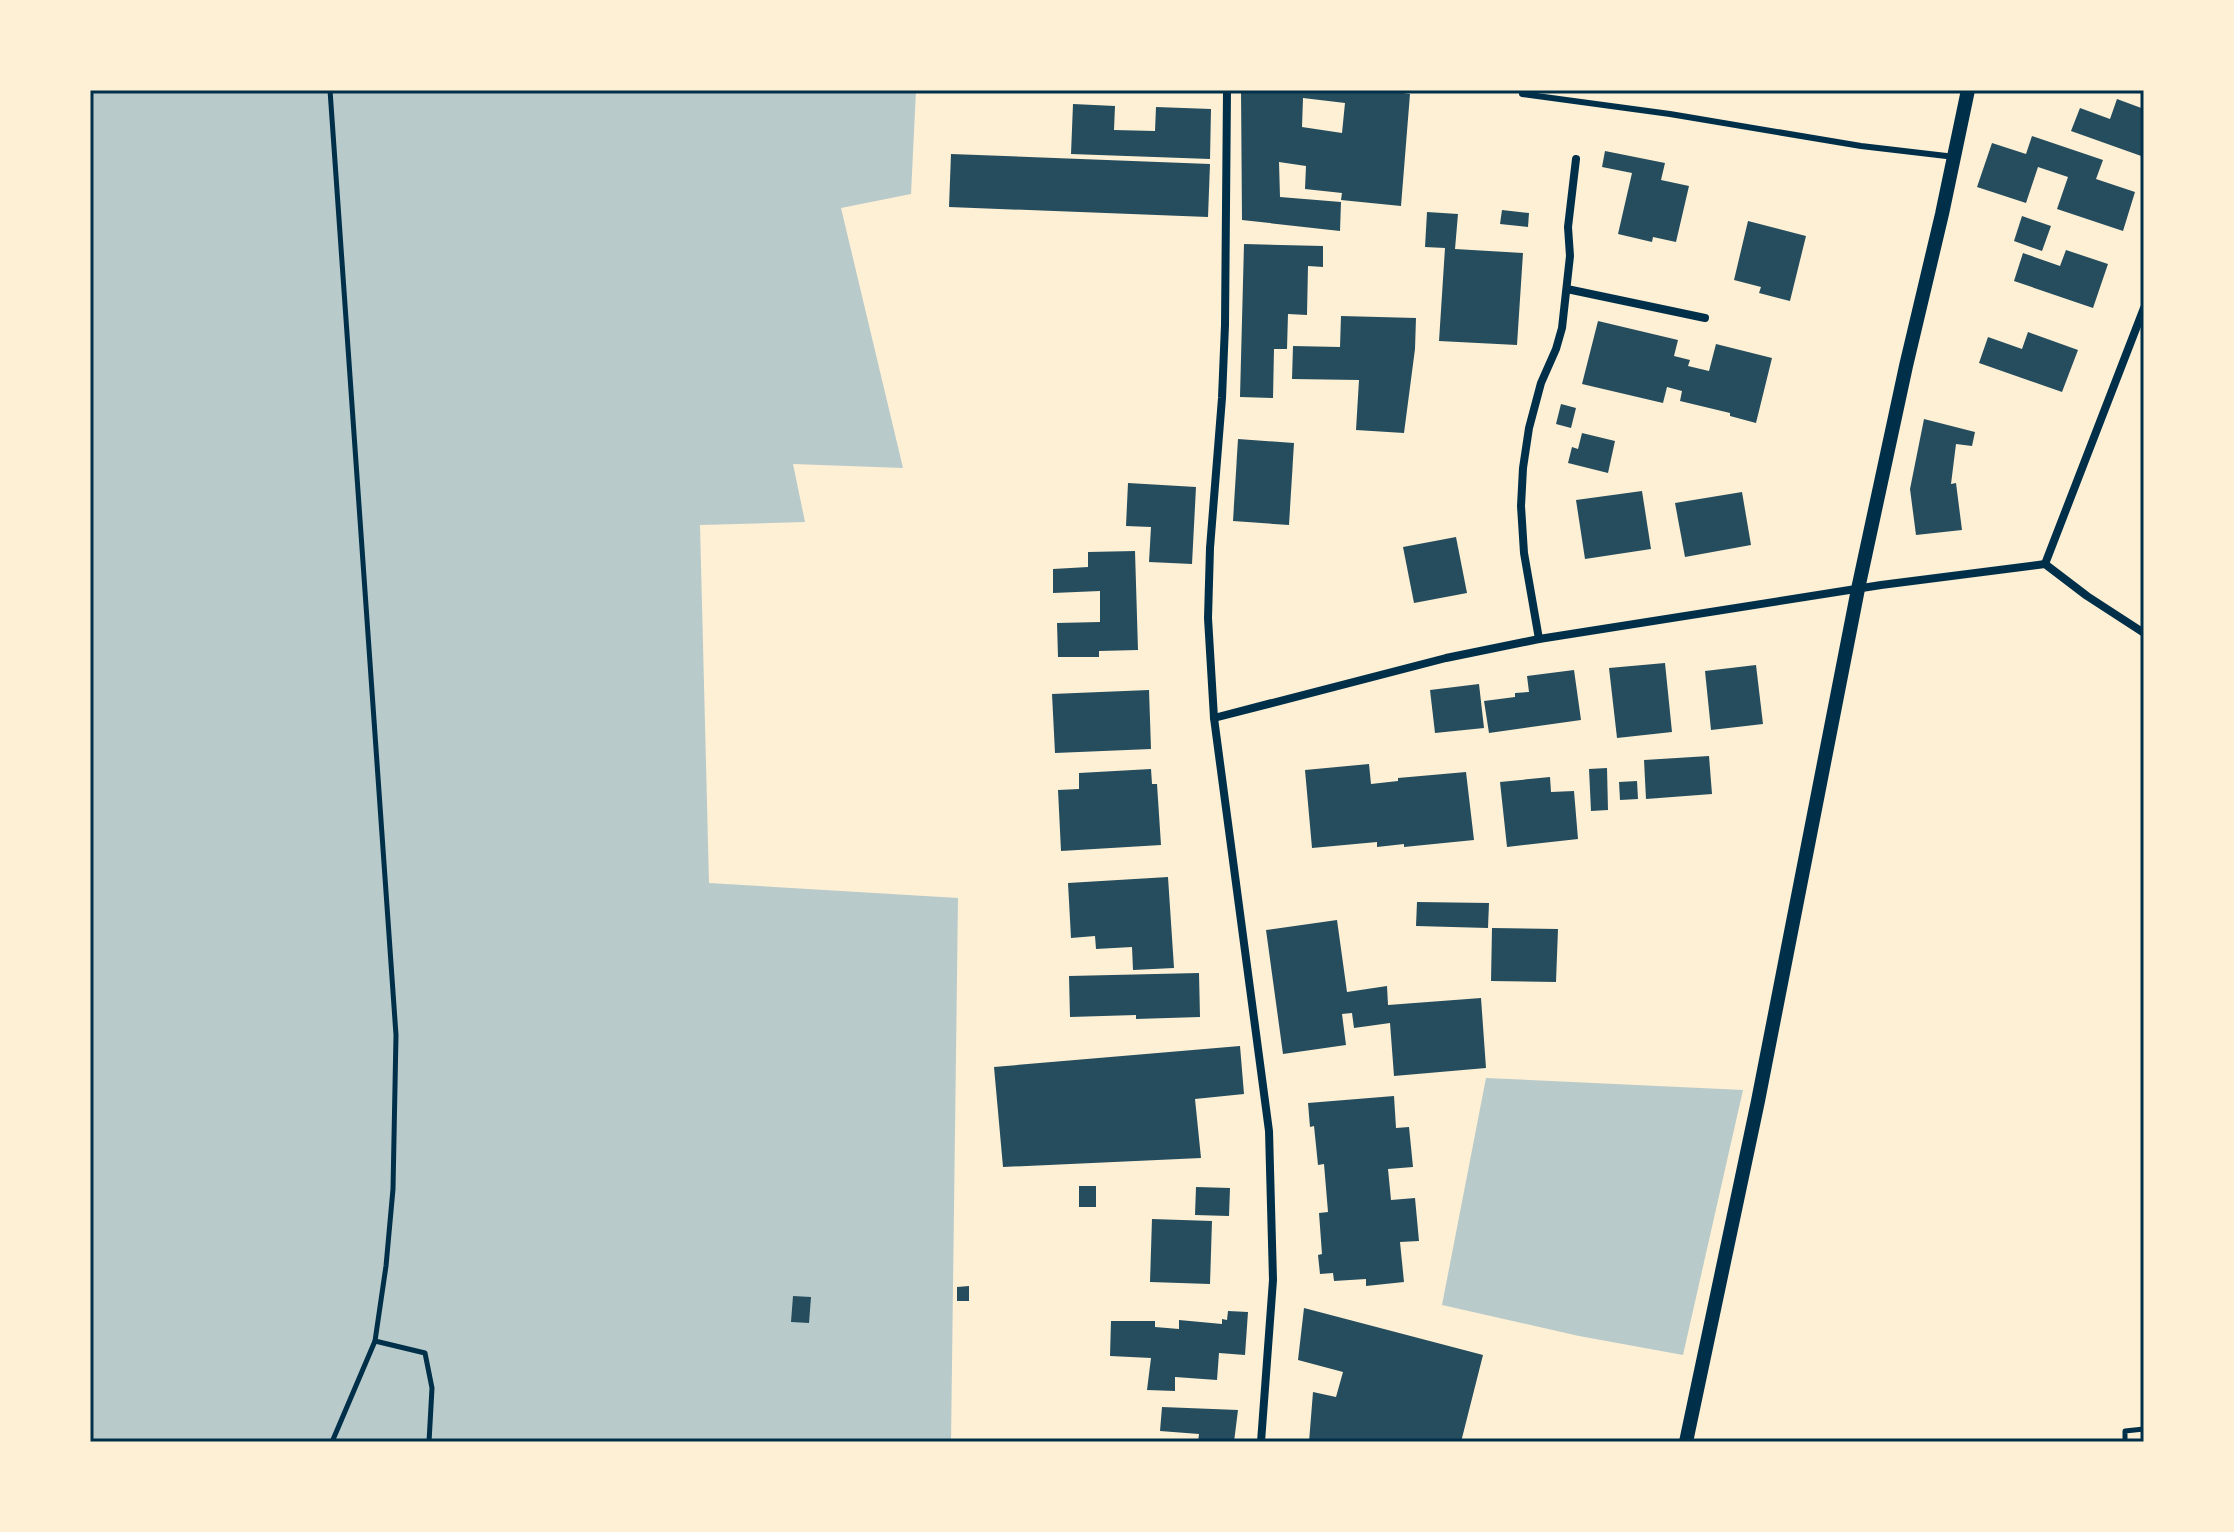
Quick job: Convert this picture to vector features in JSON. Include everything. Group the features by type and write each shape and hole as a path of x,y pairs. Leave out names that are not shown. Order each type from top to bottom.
{"street":[{"path":"1227,90 1225,325 1208,618 1214,718 1269,1131 1273,1280 1261,1442"},
{"path":"1686,1442 1758,1101 1858,589 1968,90"},
{"path":"1539,639 1524,553 1521,506 1523,468 1529,428 1541,383 1562,328 1576,159"},
{"path":"1567,289 1705,318"},
{"path":"2045,564 2144,308"},
{"path":"1214,718 1446,658 1539,639 1858,589 2045,564 2144,633"}],"lane":[{"path":"1522,94 1670,114 1861,146 1955,157"}],"path":[{"path":"330,90 396,1035 393,1189 375,1341 332,1442"},
{"path":"375,1341 425,1353 432,1388 429,1442"},
{"path":"2125,1442 2125,1431 2144,1429"}],"shaded area":[{"path":"90,90 916,90 911,194 841,208 903,468 793,464 805,522 700,525 709,883 958,898 951,1442 90,1442"},
{"path":"1486,1078 1743,1090 1683,1355 1579,1336 1442,1305"}],"building":[{"path":"1241,90 1383,90 1410,94 1401,206 1341,200 1342,193 1305,189 1306,166 1279,162 1280,197 1341,202 1340,231 1242,220","holes":["1303,98 1345,103 1342,133 1302,127"]},
{"path":"2117,99 2144,109 2144,157 2071,131 2080,108 2110,119"},
{"path":"1073,104 1115,106 1114,130 1155,131 1156,107 1211,109 1210,159 1071,154"},
{"path":"2032,136 2103,160 2096,179 2135,192 2123,231 2057,209 2068,177 2038,167 2026,203 1977,187 1992,143 2026,154"},
{"path":"1605,151 1665,163 1661,180 1689,186 1676,242 1653,237 1652,242 1618,234 1632,173 1602,167"},
{"path":"951,154 1210,164 1208,217 949,207"},
{"path":"1502,210 1529,213 1528,227 1500,224"},
{"path":"1427,212 1458,214 1455,249 1523,253 1517,345 1439,341 1445,248 1425,247"},
{"path":"2022,216 2051,226 2042,251 2014,241"},
{"path":"1748,221 1806,236 1790,301 1759,293 1761,287 1734,280"},
{"path":"1244,244 1323,246 1323,267 1308,266 1307,315 1288,314 1287,349 1274,349 1273,398 1240,397"},
{"path":"2066,250 2108,264 2093,308 2014,281 2023,253 2060,266"},
{"path":"1341,316 1416,318 1404,433 1356,430 1359,380 1292,379 1293,346 1340,347"},
{"path":"1598,321 1678,340 1674,356 1690,360 1688,366 1709,371 1716,344 1772,358 1756,423 1680,401 1682,391 1667,387 1663,403 1582,384"},
{"path":"2028,332 2078,350 2062,392 1979,363 1988,337 2022,349"},
{"path":"1561,404 1576,408 1571,428 1556,424"},
{"path":"1924,419 1975,432 1972,446 1956,444 1951,484 1956,483 1962,530 1916,535 1910,489"},
{"path":"1582,433 1615,441 1608,473 1568,463 1572,447 1578,449"},
{"path":"1238,439 1294,443 1289,525 1233,521"},
{"path":"1128,483 1196,487 1192,564 1149,562 1151,527 1126,526"},
{"path":"1642,491 1651,549 1585,559 1576,500"},
{"path":"1742,492 1751,545 1685,557 1675,503"},
{"path":"1456,537 1467,593 1414,603 1403,547"},
{"path":"1135,551 1138,650 1099,651 1099,657 1058,657 1057,623 1100,622 1100,591 1053,593 1053,569 1088,567 1088,552"},
{"path":"1665,663 1672,732 1617,738 1609,668"},
{"path":"1756,665 1763,724 1711,730 1705,671"},
{"path":"1574,670 1581,720 1489,733 1484,701 1529,692 1527,676"},
{"path":"1479,684 1484,728 1435,733 1430,690"},
{"path":"1149,690 1151,749 1055,753 1052,694"},
{"path":"1709,756 1712,794 1646,799 1644,760"},
{"path":"1369,764 1371,784 1398,781 1398,778 1466,772 1474,840 1404,847 1404,844 1377,847 1377,842 1312,848 1305,770"},
{"path":"1607,768 1608,810 1591,811 1589,769"},
{"path":"1151,769 1152,784 1157,784 1161,845 1061,851 1058,790 1079,789 1079,773"},
{"path":"1550,777 1551,792 1574,791 1578,839 1507,847 1500,782"},
{"path":"1637,781 1638,799 1620,800 1619,782"},
{"path":"1168,877 1174,968 1133,970 1132,947 1096,949 1095,936 1071,938 1068,883"},
{"path":"1417,902 1489,903 1488,928 1416,926"},
{"path":"1337,920 1347,992 1387,986 1388,1005 1481,998 1486,1068 1394,1076 1390,1023 1354,1028 1352,1013 1342,1014 1346,1045 1283,1054 1266,930"},
{"path":"1492,928 1558,929 1556,982 1491,981"},
{"path":"1199,973 1200,1017 1070,1017 1069,976"},
{"path":"1240,1046 1244,1094 1195,1099 1201,1158 1003,1167 994,1067"},
{"path":"1394,1096 1396,1128 1409,1127 1413,1167 1388,1169 1391,1200 1415,1198 1419,1241 1400,1242 1404,1282 1366,1286 1366,1279 1334,1281 1333,1273 1320,1274 1319,1213 1328,1212 1324,1164 1318,1165 1308,1103"},
{"path":"1079,1186 1096,1186 1096,1207 1079,1207"},
{"path":"1196,1187 1230,1188 1229,1216 1195,1215"},
{"path":"1152,1219 1212,1221 1210,1284 1150,1282"},
{"path":"969,1286 969,1301 957,1301 957,1287"},
{"path":"793,1296 811,1297 809,1323 791,1322"},
{"path":"1304,1308 1483,1355 1461,1442 1309,1442 1313,1392 1336,1397 1343,1372 1298,1360"},
{"path":"1228,1311 1248,1312 1245,1355 1219,1353 1217,1380 1175,1377 1175,1391 1147,1390 1151,1358 1110,1356 1111,1321 1155,1321 1155,1327 1179,1329 1179,1320 1222,1324 1222,1319 1227,1320"},
{"path":"1162,1407 1238,1410 1234,1442 1198,1442 1199,1434 1160,1431"}]}
